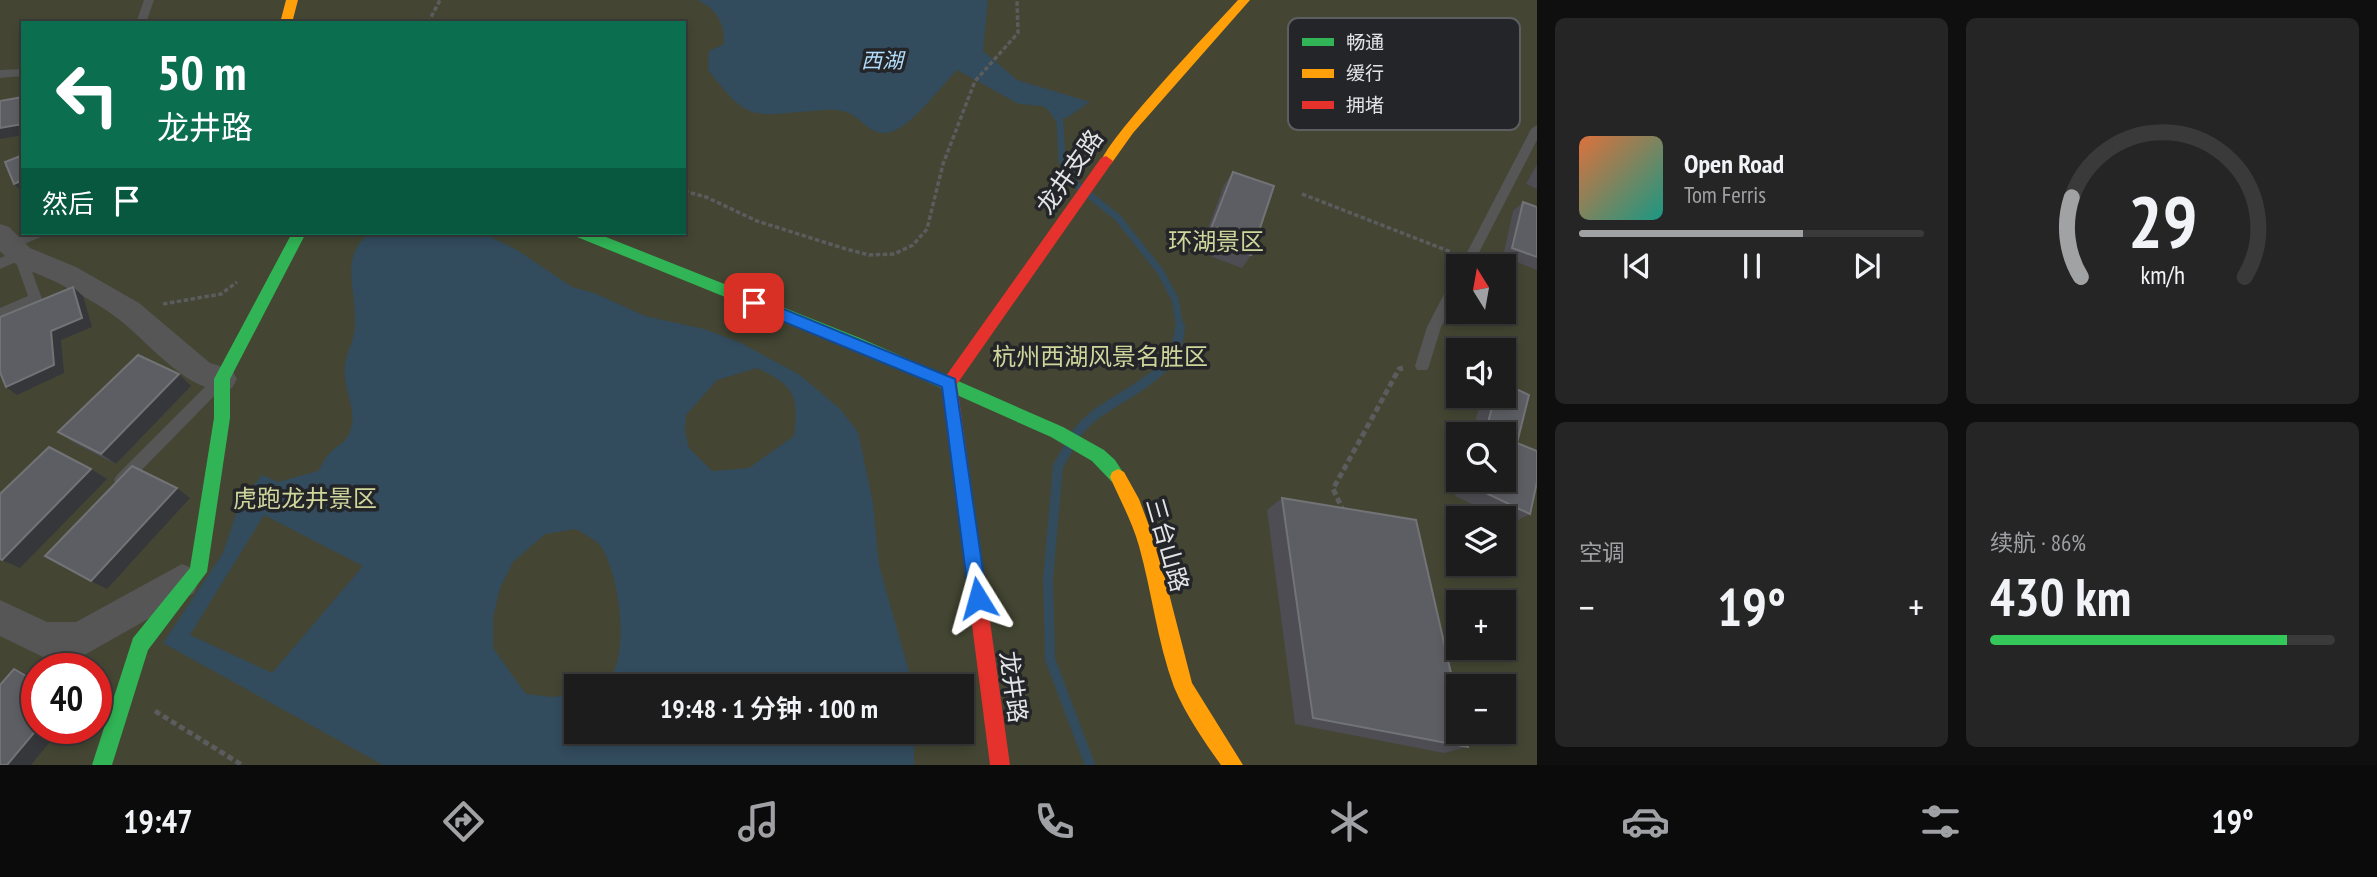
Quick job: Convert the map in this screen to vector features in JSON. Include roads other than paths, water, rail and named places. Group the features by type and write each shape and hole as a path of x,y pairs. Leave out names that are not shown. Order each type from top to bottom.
{"street":[{"path":"287,21 292,0"},
{"name":"龙井支路","path":"950,383 1128,130 1244,0"},
{"path":"102,765 139,645 198,572 222,418 222,379 298,235"},
{"path":"587,235 950,383"},
{"path":"8,250 66,275 129,311 200,372 222,379"},
{"name":"三台山路","path":"950,383 1084,447 1113,469 1139,518 1179,674 1192,704 1233,765"},
{"name":"龙井路","path":"950,383 1000,765"},
{"path":"0,617 45,640 79,640 198,572"}],"lane":[{"path":"142,21 149,0"},
{"path":"0,74 21,72"},
{"path":"1472,254 1537,129"},
{"path":"0,314 35,299 8,250 35,235"},
{"path":"1422,366 1434,327 1446,304"},
{"path":"114,488 222,379"}],"water":[{"name":"西湖","path":"697,0 988,0 983,51 1017,80 1090,102 1065,119 1042,106 1019,104 957,70 917,114 891,132 872,130 854,116 840,110 775,114 751,112 732,99 708,70 709,51 724,44 723,29 714,12"},
{"path":"368,235 479,235 493,238 517,250 572,287 594,293 645,316 704,329 739,342 800,375 840,409 858,432 873,503 879,565 910,674 612,674 620,641 620,618 613,574 606,556 599,544 576,529 545,534 513,562 500,588 493,617 493,648 526,694 564,696 564,744 914,744 914,765 383,765 163,643 223,553 240,502 262,475 278,482 318,471 328,455 349,435 352,410 345,380 345,365 355,329 352,263 354,252","holes":["757,368 780,380 792,393 795,401 794,436 749,468 712,471 689,448 685,432 686,415 717,380","264,515 363,566 272,673 190,635"]}],"waterway":[{"path":"1051,108 1060,121 1062,160 1067,177 1118,218 1160,271 1175,299 1180,327"},
{"path":"1077,433 1090,419 1139,387 1167,362 1176,346 1180,327"},
{"path":"1070,445 1058,466 1048,579 1050,659 1090,765"}],"park label":[{"name":"环湖景区","path":"1216,242"},
{"name":"杭州西湖风景名胜区","path":"1100,357"},
{"name":"虎跑龙井景区","path":"305,499"}]}
